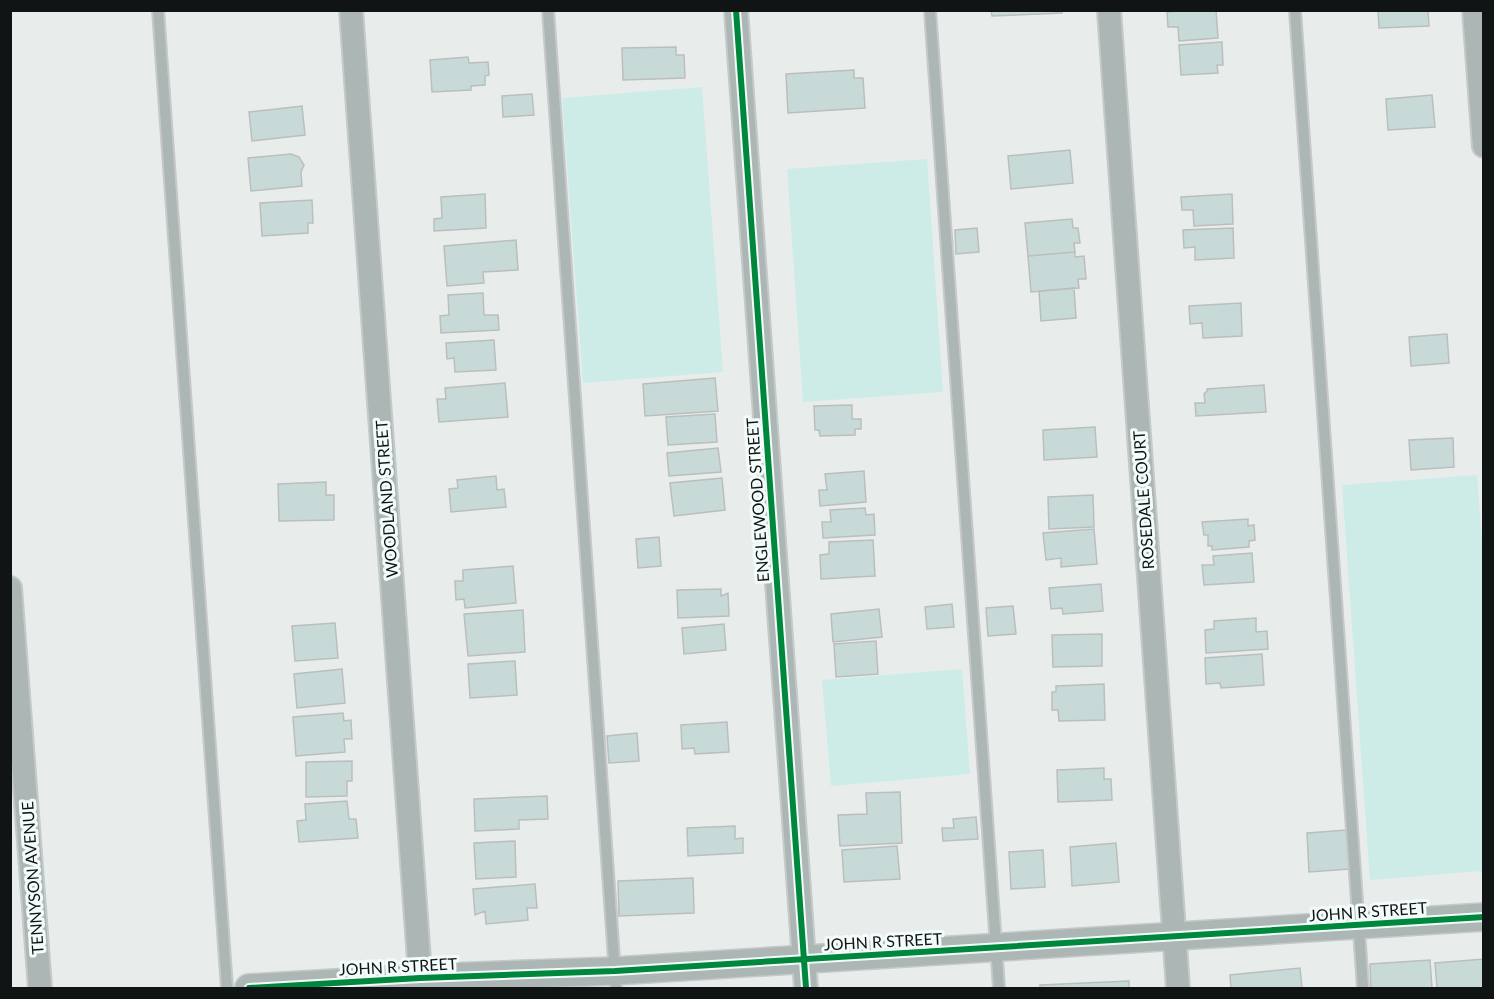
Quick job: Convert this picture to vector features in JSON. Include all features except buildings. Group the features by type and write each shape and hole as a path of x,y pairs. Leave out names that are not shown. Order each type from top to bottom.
{"street":[{"name":"WOODLAND STREET","path":"351,10 421,983"},
{"name":"ENGLEWOOD STREET","path":"736,10 806,988"},
{"name":"ROSEDALE COURT","path":"1109,10 1178,988"},
{"path":"1474,10 1484,146"},
{"name":"TENNYSON AVENUE","path":"10,588 40,988"},
{"name":"JOHN R STREET","path":"249,988 616,980 804,959 1484,917"}],"lane":[{"path":"158,10 227,988"},
{"path":"548,10 616,980"},
{"path":"930,10 999,988"},
{"path":"1294,10 1363,988"}],"shaded area":[{"path":"702,87 723,372 583,383 562,98"},
{"path":"927,159 943,392 803,402 787,169"},
{"path":"1477,475 1484,568 1483,871 1370,880 1342,485"},
{"path":"962,669 970,774 831,786 822,680"}],"cycle path":[{"path":"736,10 806,988"},
{"path":"249,988 420,978 615,971 1484,917"}]}
